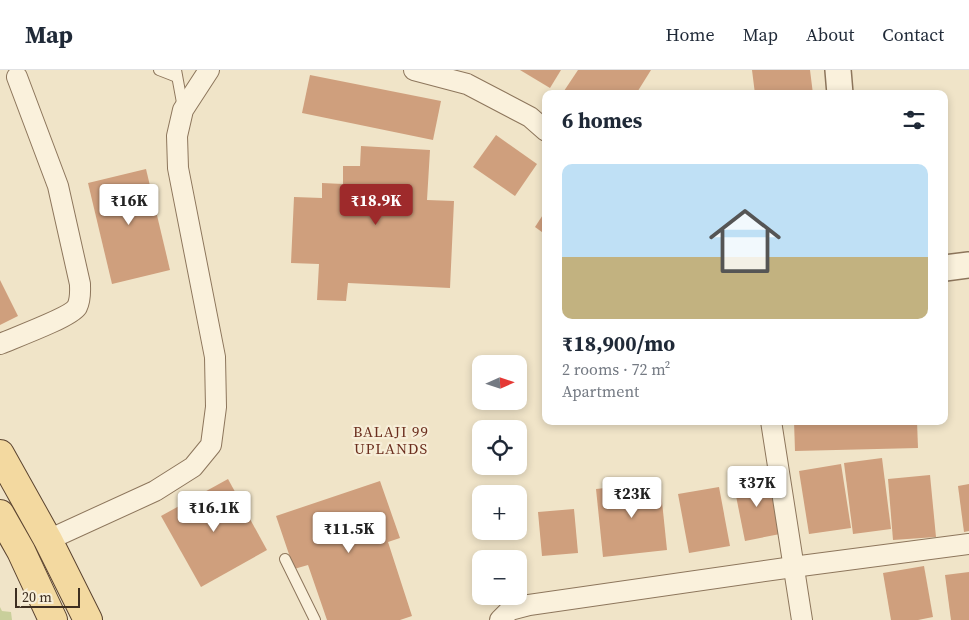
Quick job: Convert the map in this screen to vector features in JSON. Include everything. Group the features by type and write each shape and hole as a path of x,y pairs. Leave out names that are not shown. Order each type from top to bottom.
{"main road":[{"path":"0,454 48,540 88,620"},
{"path":"0,514 21,551 53,620"}],"street":[{"path":"48,540 155,491 193,467 211,445 216,407 215,357 178,168 177,136 183,110 209,70"},
{"path":"414,70 467,84 530,117 542,128"},
{"path":"838,70 840,90"},
{"path":"0,344 65,316 76,309 80,298 80,284 58,186 17,77"},
{"path":"948,268 969,266"},
{"path":"772,425 802,620"},
{"path":"500,620 510,610 528,605 969,544"}],"lane":[{"path":"159,70 176,74 183,110"},
{"path":"285,559 315,620"}],"green space":[{"path":"0,607 2,611 11,612 12,620 0,620"}],"building":[{"path":"520,70 561,70 550,88"},
{"path":"578,70 651,70 638,90 565,90"},
{"path":"752,70 810,70 812,90 754,90"},
{"path":"310,75 441,101 433,140 302,113"},
{"path":"496,135 537,164 515,196 473,167"},
{"path":"361,146 430,150 427,200 454,201 450,288 348,283 346,301 317,300 319,264 291,263 294,197 322,198 322,183 343,184 343,166 360,166"},
{"path":"146,169 170,270 112,284 88,183"},
{"path":"542,216 542,232 535,227"},
{"path":"0,280 18,316 0,325"},
{"path":"794,425 917,425 918,448 795,451"},
{"path":"882,458 891,529 853,534 844,463"},
{"path":"841,464 851,528 809,534 799,471"},
{"path":"768,474 780,534 745,541 733,481"},
{"path":"930,475 936,537 893,540 888,479"},
{"path":"228,479 267,550 201,587 161,516"},
{"path":"380,481 400,538 388,542 412,616 400,620 327,620 308,565 294,569 276,516"},
{"path":"660,482 667,550 603,557 596,489"},
{"path":"969,484 969,531 964,532 958,486"},
{"path":"719,487 730,546 689,553 678,494"},
{"path":"574,509 578,553 542,556 538,512"},
{"path":"924,566 933,617 918,620 891,620 883,573"},
{"path":"969,572 969,620 951,620 945,575"}],"district":[{"name":"BALAJI 99 UPLANDS","path":"391,440"}]}
